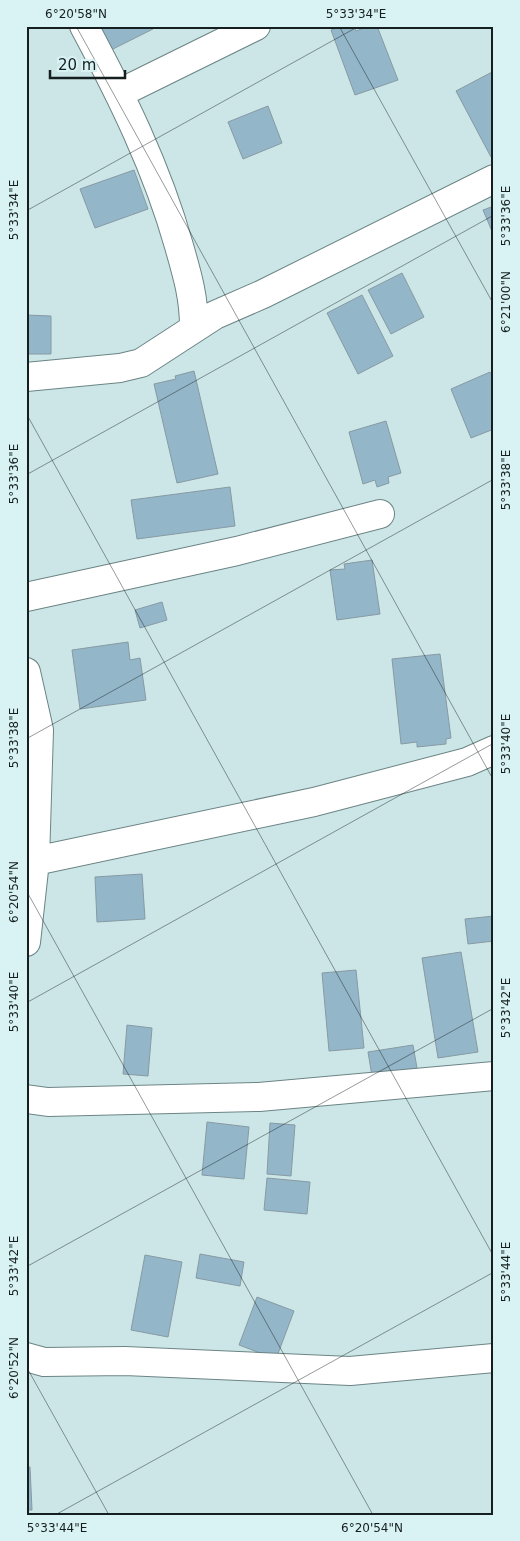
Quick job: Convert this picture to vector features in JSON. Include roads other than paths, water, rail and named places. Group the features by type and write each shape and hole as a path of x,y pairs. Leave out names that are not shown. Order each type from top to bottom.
{"street":[{"path":"84,26 120,93 166,201 194,299 194,327"},
{"path":"120,93 256,26"},
{"path":"26,377 120,368 141,363 215,315 264,294 494,179"},
{"path":"26,597 238,551 380,514"},
{"path":"26,672 39,730 34,861 26,942"},
{"path":"34,861 314,802 467,762 494,750"},
{"path":"26,1099 48,1102 260,1097 494,1076"},
{"path":"26,1357 44,1362 125,1361 350,1371 494,1358"}]}
